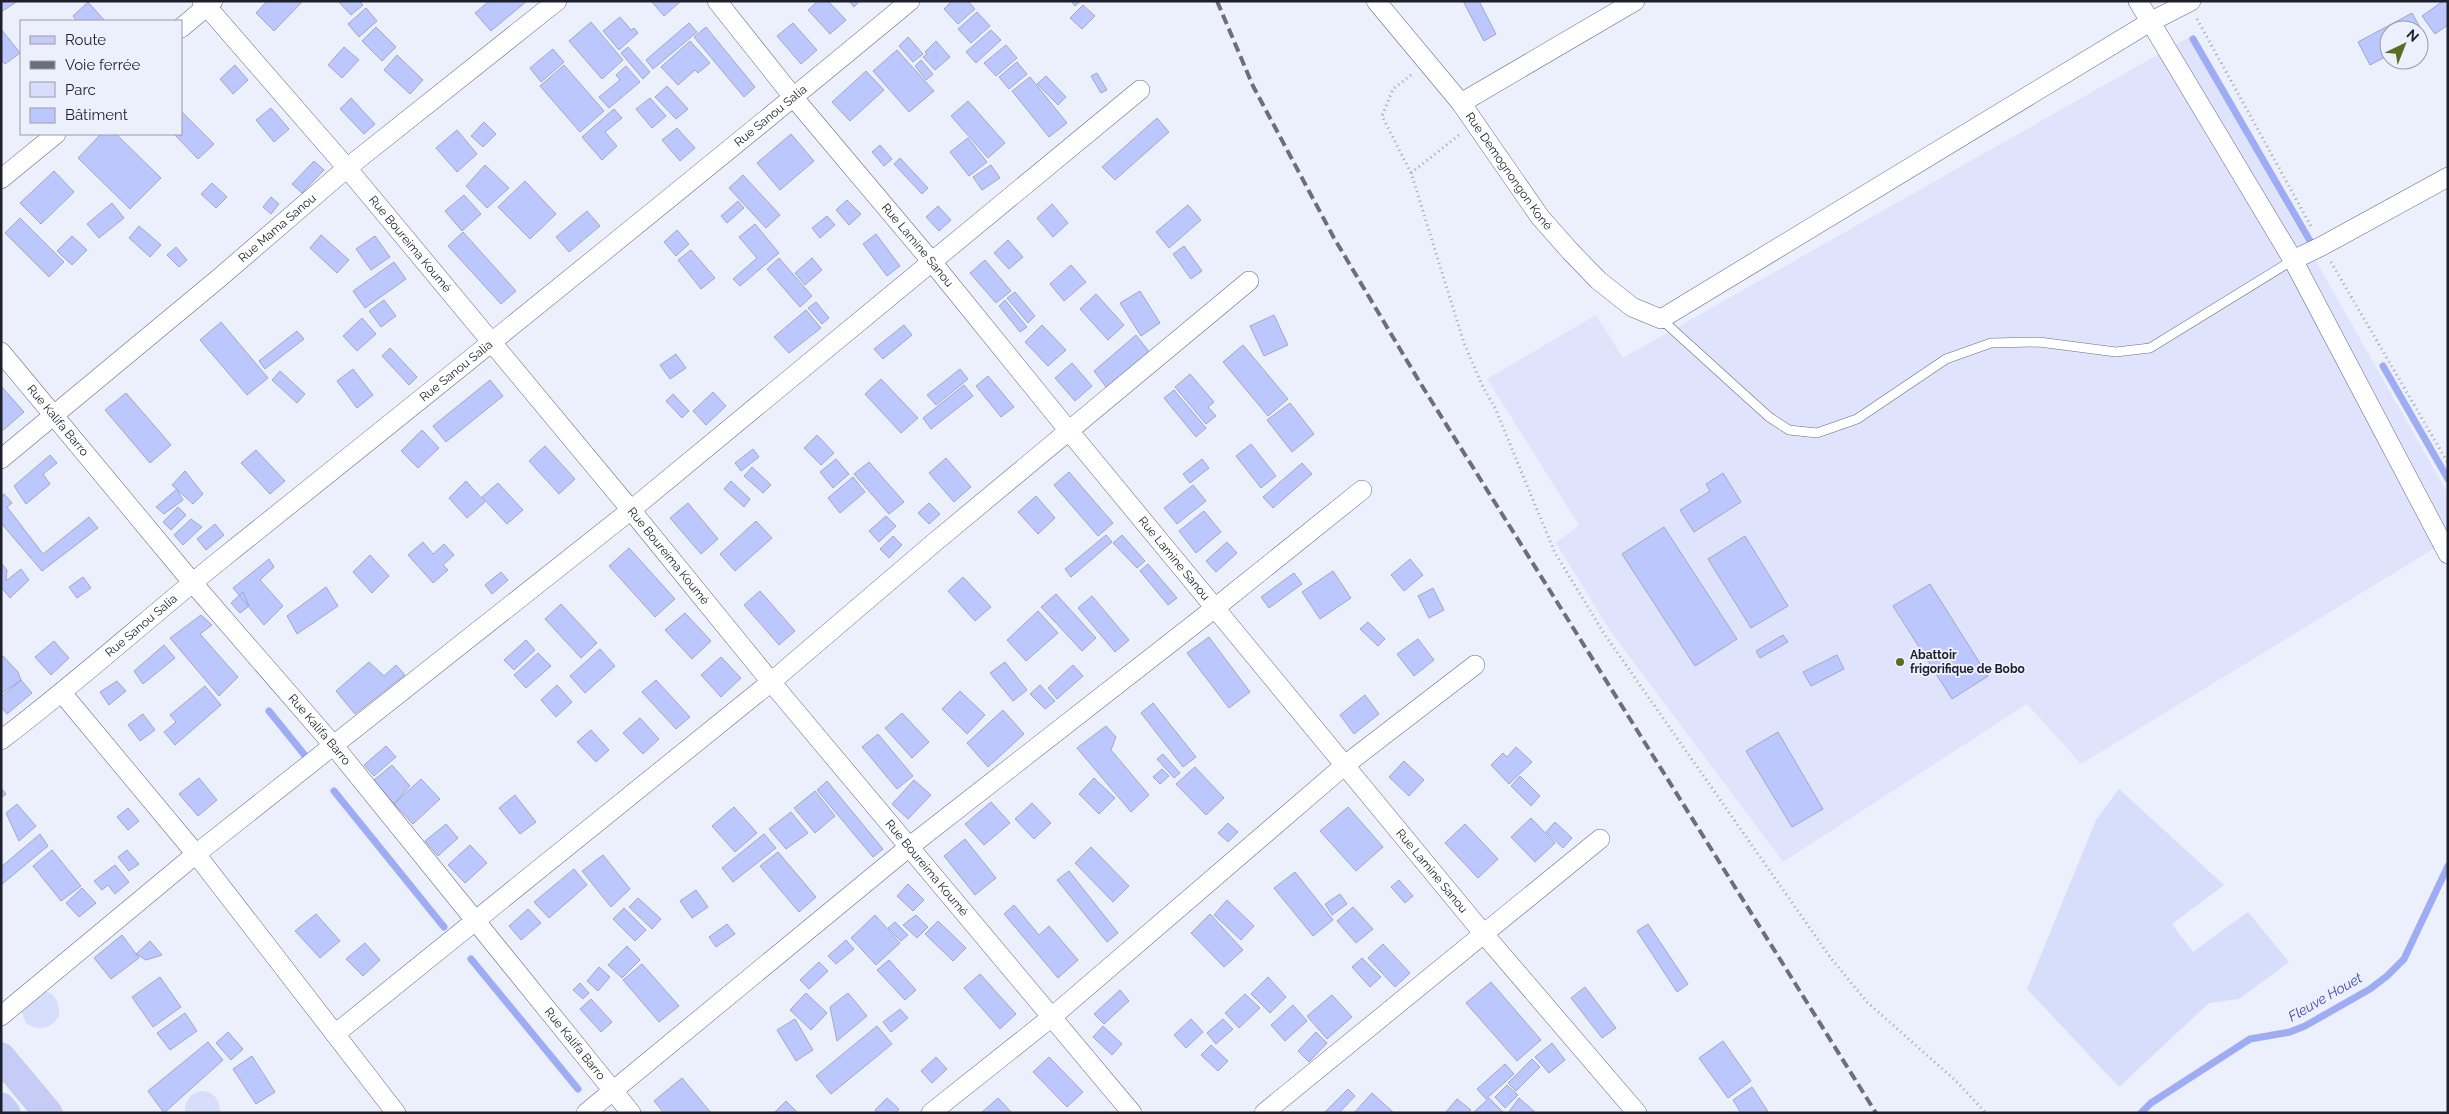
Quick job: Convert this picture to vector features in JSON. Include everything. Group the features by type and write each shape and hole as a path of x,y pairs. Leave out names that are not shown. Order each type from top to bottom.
{"main road":[{"path":"1,1057 48,1113"},
{"path":"1,1107 6,1113"}],"street":[{"name":"Rue Mama Sanou","path":"1,459 54,417 347,168 557,1"},
{"name":"Rue Lamine Sanou","path":"717,1 794,98 932,262 1069,431 1631,1110"},
{"name":"Rue Sanou Salia","path":"1,740 62,693 192,582 492,343 794,98 910,1"},
{"name":"Rue Demognongon Koné","path":"1376,1 1461,103 1540,217 1570,251 1598,280 1632,307 1661,319"},
{"path":"1461,103 1635,1"},
{"path":"2138,1 2293,260 2442,528 2448,554"},
{"path":"1661,319 2150,22 2191,1"},
{"name":"Rue Boureima Koumé","path":"207,3 347,168 771,682 909,848 1053,1016 1132,1113"},
{"path":"182,27 207,3"},
{"path":"1,1016 196,854 631,510 1140,90"},
{"path":"1,179 55,135"},
{"path":"2293,260 2448,178"},
{"path":"335,1034 771,682 1250,281"},
{"name":"Rue Kalifa Barro","path":"1,352 192,582 334,746 631,1113"},
{"path":"586,1113 909,848 1362,490"},
{"path":"931,1113 1053,1016 1345,765 1475,665"},
{"path":"62,693 196,854 396,1113"},
{"path":"1264,1113 1600,839"}],"lane":[{"path":"1661,319 1769,417 1789,430 1817,433 1857,419 1946,359 1991,343 2039,342 2116,352 2150,348 2293,260"}],"path":[{"path":"1427,62 1393,89 1382,116 1411,173 1464,343 1495,408 1555,553 1605,635 1830,957 1867,1002 1956,1081 1986,1113"},
{"path":"1411,173 1476,123"}],"shaded area":[{"path":"2189,37 2448,494 2448,540 2081,764 2027,704 1783,862 1611,632 1556,543 1579,525 1487,379 1596,315 1623,358"}],"green space":[{"path":"2119,789 2224,885 2172,924 2193,952 2248,912 2289,962 2239,999 2209,1003 2119,1087 2027,989 2096,820"},
{"path":"45,991 57,1001 59,1016 52,1024 44,1028 36,1028 26,1023 21,1011"},
{"path":"201,1091 213,1095 218,1100 220,1113 185,1113 188,1099"}],"building":[{"path":"1,1 18,1 1,12"},
{"path":"267,1 300,1 301,3 274,31 256,13"},
{"path":"338,1 359,1 363,5 351,15"},
{"path":"489,1 527,1 491,31 475,13"},
{"path":"651,1 681,1 664,16"},
{"path":"818,1 828,1 846,20 830,34 808,10"},
{"path":"849,1 860,1 854,7"},
{"path":"952,1 968,1 975,9 958,24 944,9"},
{"path":"1071,1 1081,1 1075,6"},
{"path":"1463,1 1479,1 1496,34 1484,41"},
{"path":"2443,1 2448,1 2448,25 2435,34 2429,26 2429,20 2425,20 2422,16"},
{"path":"88,2 104,20 76,20 73,16"},
{"path":"1083,5 1095,16 1082,29 1070,18"},
{"path":"366,8 377,21 359,37 348,24"},
{"path":"977,12 990,26 971,43 958,29"},
{"path":"2412,13 2416,20 2399,20"},
{"path":"620,17 631,30 634,28 638,33 619,50 603,31"},
{"path":"591,22 623,60 602,79 569,41"},
{"path":"689,23 697,32 653,69 646,60"},
{"path":"793,23 817,50 801,64 777,36"},
{"path":"376,27 396,47 382,61 362,41"},
{"path":"706,27 755,87 744,97 694,37"},
{"path":"1,29 20,53 5,64 1,60"},
{"path":"991,30 1001,40 976,63 966,52"},
{"path":"2379,31 2379,60 2370,65 2358,42"},
{"path":"908,37 923,54 913,62 899,46"},
{"path":"690,41 710,63 698,73 695,70 678,85 661,67"},
{"path":"936,41 950,57 935,70 923,57 927,54 925,52"},
{"path":"1006,45 1017,58 996,76 984,63"},
{"path":"344,47 359,60 342,78 328,65"},
{"path":"628,47 650,72 643,79 621,53"},
{"path":"553,49 564,62 541,82 530,68"},
{"path":"897,50 934,91 909,112 873,71"},
{"path":"397,55 423,80 410,94 384,70"},
{"path":"921,60 933,74 926,80 915,66"},
{"path":"1017,62 1027,74 1009,89 999,77"},
{"path":"235,65 248,80 233,94 220,79"},
{"path":"564,65 604,111 580,132 540,86"},
{"path":"626,66 640,82 609,108 599,97 620,80 616,75"},
{"path":"866,71 884,90 850,121 832,102"},
{"path":"1097,73 1107,90 1101,93 1091,76"},
{"path":"1046,76 1066,97 1058,105 1037,84"},
{"path":"1030,77 1067,123 1049,137 1012,91"},
{"path":"667,86 688,109 676,119 655,97"},
{"path":"351,98 375,124 364,134 340,109"},
{"path":"650,98 666,116 652,128 636,109"},
{"path":"968,101 1005,143 988,158 951,116"},
{"path":"271,108 289,129 274,142 256,120"},
{"path":"614,109 622,118 605,132 617,146 602,160 582,137"},
{"path":"182,112 214,144 198,159 175,135 182,135"},
{"path":"1157,118 1169,132 1115,180 1102,167"},
{"path":"484,122 496,134 483,147 471,136"},
{"path":"677,128 695,148 680,161 662,140"},
{"path":"457,130 477,154 457,172 436,148"},
{"path":"791,134 814,161 780,190 757,163"},
{"path":"100,135 117,135 161,178 130,209 78,158"},
{"path":"968,138 987,162 969,176 950,152"},
{"path":"880,145 892,159 884,166 872,152"},
{"path":"900,158 928,188 922,194 894,164"},
{"path":"314,161 324,170 302,193 292,184"},
{"path":"485,165 509,188 487,208 466,186"},
{"path":"991,165 1000,178 982,190 973,177"},
{"path":"54,171 74,192 41,224 20,203"},
{"path":"743,175 780,215 766,228 729,188"},
{"path":"525,181 556,214 530,239 498,207"},
{"path":"212,183 227,197 216,208 201,194"},
{"path":"464,195 481,214 462,231 445,211"},
{"path":"271,197 279,204 271,214 263,207"},
{"path":"847,200 861,214 849,225 836,210"},
{"path":"738,201 744,208 727,223 721,216"},
{"path":"112,203 124,218 99,238 87,224"},
{"path":"1052,204 1068,223 1053,237 1037,218"},
{"path":"1188,205 1201,220 1169,248 1156,232"},
{"path":"938,206 951,220 939,231 926,217"},
{"path":"587,211 600,226 569,252 556,237"},
{"path":"827,216 835,225 820,238 812,228"},
{"path":"20,218 64,262 49,277 5,233"},
{"path":"755,224 779,253 740,286 733,279 757,258 739,237"},
{"path":"139,226 161,245 150,257 129,238"},
{"path":"677,230 689,244 676,256 664,242"},
{"path":"463,232 516,291 501,304 448,246"},
{"path":"876,234 900,266 887,276 863,244"},
{"path":"321,235 349,260 337,273 310,248"},
{"path":"72,236 87,250 72,265 57,251"},
{"path":"375,236 390,257 371,270 356,249"},
{"path":"1008,240 1023,257 1009,269 994,253"},
{"path":"1184,246 1202,271 1191,279 1173,254"},
{"path":"176,247 187,260 179,267 167,255"},
{"path":"691,250 715,278 701,289 678,260"},
{"path":"779,258 812,296 800,307 767,269"},
{"path":"812,258 822,270 805,285 795,273"},
{"path":"985,260 1011,291 996,303 970,273"},
{"path":"394,262 406,279 365,308 353,291"},
{"path":"1071,265 1086,282 1064,301 1050,284"},
{"path":"1140,291 1160,323 1141,336 1120,303"},
{"path":"1015,292 1035,316 1028,323 1007,298"},
{"path":"1096,294 1124,325 1108,340 1080,309"},
{"path":"384,300 396,316 381,327 369,311"},
{"path":"1005,300 1027,327 1020,332 999,306"},
{"path":"816,302 829,318 822,324 808,308"},
{"path":"806,310 821,328 789,353 774,337"},
{"path":"1274,315 1288,345 1264,356 1250,326"},
{"path":"362,318 376,334 357,351 343,336"},
{"path":"221,322 268,378 247,395 200,340"},
{"path":"904,325 912,335 883,359 874,349"},
{"path":"1042,325 1066,350 1048,366 1025,342"},
{"path":"297,331 304,339 265,369 259,361"},
{"path":"1136,335 1150,353 1106,387 1094,371"},
{"path":"1243,345 1288,399 1268,416 1223,362"},
{"path":"390,348 417,377 409,385 382,356"},
{"path":"676,354 686,368 670,379 660,365"},
{"path":"1072,363 1092,386 1075,401 1055,378"},
{"path":"353,369 373,395 357,408 337,381"},
{"path":"960,369 968,379 936,405 927,395"},
{"path":"280,371 305,394 297,403 272,380"},
{"path":"1190,374 1214,402 1208,407 1216,416 1206,424 1175,387"},
{"path":"988,376 1014,407 1001,417 976,386"},
{"path":"881,379 918,418 901,433 865,394"},
{"path":"490,380 503,396 446,442 433,426"},
{"path":"964,385 973,396 931,429 923,418"},
{"path":"1,386 24,412 1,432"},
{"path":"1174,390 1206,428 1196,437 1164,398"},
{"path":"713,392 726,406 706,425 693,411"},
{"path":"126,393 171,445 150,463 105,410"},
{"path":"673,394 689,411 682,418 666,401"},
{"path":"1290,403 1314,434 1292,452 1267,420"},
{"path":"422,430 439,448 418,468 401,451"},
{"path":"817,435 834,453 821,465 804,448"},
{"path":"1251,444 1276,476 1261,488 1236,456"},
{"path":"545,446 575,479 559,494 529,461"},
{"path":"753,449 759,457 741,471 735,463"},
{"path":"256,450 285,481 270,494 241,463"},
{"path":"50,455 57,463 43,474 50,484 26,504 14,486"},
{"path":"946,458 971,487 954,502 929,473"},
{"path":"836,459 849,474 833,488 820,472"},
{"path":"1202,459 1209,468 1190,483 1183,474"},
{"path":"869,462 904,502 889,514 854,474"},
{"path":"1302,463 1312,474 1273,508 1263,497"},
{"path":"752,467 771,485 763,493 744,476"},
{"path":"185,471 203,494 193,504 172,485"},
{"path":"1069,472 1113,523 1098,536 1054,485"},
{"path":"1723,473 1741,502 1694,532 1680,510 1710,491 1706,484"},
{"path":"853,477 865,492 840,513 828,498"},
{"path":"466,481 485,502 467,518 449,498"},
{"path":"731,481 750,499 744,507 724,489"},
{"path":"498,483 523,510 507,524 482,497"},
{"path":"1193,485 1206,501 1177,524 1164,508"},
{"path":"177,489 183,500 164,514 156,507"},
{"path":"4,494 12,503 7,507 43,554 89,517 98,528 42,571 1,523 1,496"},
{"path":"1036,496 1055,518 1038,534 1018,512"},
{"path":"688,503 718,539 701,554 670,518"},
{"path":"929,503 940,514 929,524 918,513"},
{"path":"178,507 186,515 171,530 163,522"},
{"path":"1204,511 1221,532 1196,553 1179,531"},
{"path":"886,516 896,526 879,542 869,531"},
{"path":"191,519 202,527 183,545 174,535"},
{"path":"756,521 772,538 735,571 720,554"},
{"path":"215,524 224,535 206,550 197,539"},
{"path":"1664,527 1737,639 1695,666 1622,554"},
{"path":"1106,535 1112,542 1071,577 1065,569"},
{"path":"1122,535 1145,561 1137,568 1113,543"},
{"path":"893,536 902,545 889,558 880,549"},
{"path":"1745,536 1788,606 1751,628 1708,559"},
{"path":"423,542 433,554 444,544 454,555 443,565 448,570 433,583 408,555"},
{"path":"1227,542 1237,553 1216,572 1206,561"},
{"path":"629,548 675,599 655,617 609,566"},
{"path":"370,555 389,576 372,593 353,572"},
{"path":"269,559 274,567 260,580 283,606 264,625 233,588"},
{"path":"1410,559 1423,575 1404,591 1391,575"},
{"path":"1,563 7,570 6,581 21,569 29,580 10,598 1,587"},
{"path":"1148,564 1177,598 1168,605 1140,571"},
{"path":"1333,571 1351,598 1320,619 1302,592"},
{"path":"501,572 508,580 492,594 485,585"},
{"path":"1294,573 1302,584 1269,608 1261,597"},
{"path":"83,577 91,588 77,598 69,587"},
{"path":"963,577 991,607 975,621 948,591"},
{"path":"1930,584 1988,676 1952,699 1893,606"},
{"path":"326,587 338,606 297,634 287,616"},
{"path":"1433,588 1444,610 1429,618 1418,596"},
{"path":"760,591 795,631 779,645 744,605"},
{"path":"243,592 249,606 240,613 231,603"},
{"path":"1056,594 1096,638 1082,651 1041,607"},
{"path":"1092,596 1129,640 1115,652 1078,608"},
{"path":"561,604 597,643 581,658 545,619"},
{"path":"1038,611 1058,633 1026,661 1007,640"},
{"path":"685,613 711,641 692,659 665,630"},
{"path":"201,615 212,625 200,634 238,677 219,696 170,638"},
{"path":"1368,622 1385,639 1378,646 1360,629"},
{"path":"1783,635 1788,642 1760,658 1756,651"},
{"path":"1209,637 1250,692 1229,708 1187,653"},
{"path":"1418,639 1434,660 1414,676 1397,654"},
{"path":"526,640 535,650 514,670 504,660"},
{"path":"54,641 69,658 51,675 35,657"},
{"path":"164,645 175,658 143,684 134,671"},
{"path":"600,649 615,666 585,693 570,676"},
{"path":"538,653 551,666 526,688 514,675"},
{"path":"1,654 18,672 21,680 1,694"},
{"path":"1837,655 1844,669 1811,686 1803,672"},
{"path":"721,657 741,678 721,697 701,675"},
{"path":"369,662 384,676 396,665 405,675 355,714 336,691"},
{"path":"1005,662 1027,690 1013,701 990,673"},
{"path":"1073,665 1083,676 1057,699 1048,688"},
{"path":"21,680 32,693 7,714 1,707 1,697"},
{"path":"656,680 690,717 676,729 642,692"},
{"path":"117,681 126,691 109,705 100,692"},
{"path":"557,685 572,702 556,717 541,700"},
{"path":"1040,685 1055,701 1045,709 1030,694"},
{"path":"205,686 221,705 175,745 164,732 176,722 170,715"},
{"path":"960,691 985,715 967,734 942,709"},
{"path":"1365,695 1379,714 1354,734 1340,715"},
{"path":"1153,703 1196,757 1183,767 1141,713"},
{"path":"1003,710 1024,734 988,767 967,743"},
{"path":"902,713 929,742 912,758 885,728"},
{"path":"143,714 155,730 140,741 128,725"},
{"path":"640,718 659,739 643,754 623,733"},
{"path":"1106,726 1116,737 1111,750 1149,795 1131,812 1077,748"},
{"path":"591,730 609,750 596,762 577,742"},
{"path":"1778,732 1823,809 1792,827 1746,751"},
{"path":"878,734 913,776 897,789 862,747"},
{"path":"386,746 396,757 374,776 364,765"},
{"path":"1516,747 1532,762 1509,784 1491,765 1503,753 1507,757"},
{"path":"1163,754 1180,773 1174,778 1157,759"},
{"path":"1404,761 1424,780 1409,796 1389,777"},
{"path":"392,765 410,786 394,804 374,780"},
{"path":"1195,767 1224,798 1206,815 1176,784"},
{"path":"1162,769 1169,776 1160,784 1153,777"},
{"path":"1520,776 1540,796 1531,806 1511,786"},
{"path":"199,778 217,800 198,816 179,794"},
{"path":"1094,778 1115,798 1099,814 1079,794"},
{"path":"421,779 440,799 413,824 394,804"},
{"path":"914,780 931,795 908,819 892,804"},
{"path":"827,781 883,849 873,857 817,790"},
{"path":"1,788 6,794 1,798"},
{"path":"815,791 835,816 815,833 794,808"},
{"path":"515,795 536,822 520,834 499,808"},
{"path":"991,802 1010,823 984,845 965,824"},
{"path":"1032,803 1051,823 1034,839 1015,819"},
{"path":"17,804 36,826 19,841 6,813"},
{"path":"734,807 757,833 735,852 712,826"},
{"path":"1348,807 1383,847 1356,871 1320,831"},
{"path":"128,808 139,821 128,830 117,817"},
{"path":"791,812 808,833 786,849 769,829"},
{"path":"1531,818 1555,843 1535,862 1511,837"},
{"path":"1555,822 1572,838 1563,848 1546,832"},
{"path":"1228,823 1238,832 1228,842 1218,833"},
{"path":"446,824 458,838 438,856 425,841"},
{"path":"1465,824 1498,859 1478,878 1445,843"},
{"path":"40,834 48,846 1,885 1,867"},
{"path":"764,834 776,848 733,882 722,868"},
{"path":"965,839 996,878 975,895 944,856"},
{"path":"470,845 487,863 465,883 448,865"},
{"path":"1091,847 1129,886 1113,902 1075,863"},
{"path":"52,850 81,886 61,901 33,866"},
{"path":"127,850 139,864 129,871 118,857"},
{"path":"778,852 816,897 799,912 760,866"},
{"path":"603,855 630,889 611,907 582,871"},
{"path":"115,865 129,882 115,894 108,885 102,890 94,881"},
{"path":"574,869 587,885 549,918 534,902"},
{"path":"1069,871 1118,933 1107,942 1057,880"},
{"path":"1295,872 1333,920 1313,936 1274,888"},
{"path":"1399,880 1413,896 1405,903 1391,887"},
{"path":"908,884 924,900 913,911 897,896"},
{"path":"82,888 96,903 79,917 66,903"},
{"path":"696,890 708,907 692,918 680,901"},
{"path":"1340,894 1347,904 1332,915 1325,904"},
{"path":"638,898 661,919 652,929 629,907"},
{"path":"1227,900 1254,926 1241,940 1214,915"},
{"path":"1014,905 1039,935 1049,926 1078,960 1058,978 1004,914"},
{"path":"1353,907 1373,929 1356,943 1337,921"},
{"path":"624,908 646,930 635,941 613,919"},
{"path":"528,909 541,923 521,940 509,926"},
{"path":"316,914 340,941 320,958 295,931"},
{"path":"1210,914 1243,950 1224,967 1191,933"},
{"path":"875,915 900,943 876,965 851,938"},
{"path":"916,915 928,927 917,938 903,925"},
{"path":"938,921 966,948 953,961 925,934"},
{"path":"895,922 908,935 901,941 888,928"},
{"path":"727,924 735,934 716,947 709,937"},
{"path":"1648,924 1688,984 1677,992 1637,931"},
{"path":"122,935 139,958 111,979 94,958"},
{"path":"846,940 854,949 836,964 828,956"},
{"path":"150,941 162,955 146,960 136,954"},
{"path":"365,943 380,960 363,976 346,959"},
{"path":"1383,944 1410,973 1395,987 1368,958"},
{"path":"627,946 640,960 622,978 608,965"},
{"path":"1362,958 1381,977 1370,987 1352,967"},
{"path":"889,960 916,990 905,1000 877,970"},
{"path":"819,962 828,971 809,989 800,980"},
{"path":"642,964 679,1006 659,1022 623,980"},
{"path":"599,967 610,977 598,991 587,981"},
{"path":"980,974 1016,1014 1000,1029 964,988"},
{"path":"160,977 181,1007 153,1027 132,997"},
{"path":"1268,977 1286,997 1270,1013 1251,994"},
{"path":"1491,982 1541,1040 1517,1061 1466,1003"},
{"path":"580,983 589,993 583,999 573,990"},
{"path":"1585,987 1616,1028 1602,1038 1571,998"},
{"path":"1120,990 1129,1001 1104,1024 1094,1014"},
{"path":"806,993 827,1013 811,1030 790,1010"},
{"path":"848,993 867,1016 837,1041 830,1007"},
{"path":"1245,994 1260,1008 1239,1028 1225,1013"},
{"path":"1332,995 1352,1017 1327,1039 1307,1016"},
{"path":"591,999 612,1022 601,1032 580,1009"},
{"path":"1293,1005 1307,1021 1285,1041 1271,1025"},
{"path":"900,1009 908,1018 891,1032 883,1022"},
{"path":"185,1013 197,1031 170,1050 157,1033"},
{"path":"795,1019 813,1050 796,1061 777,1030"},
{"path":"1191,1019 1203,1032 1186,1048 1174,1035"},
{"path":"1223,1019 1233,1029 1216,1044 1207,1033"},
{"path":"877,1026 892,1044 831,1094 816,1076"},
{"path":"1103,1026 1122,1044 1112,1055 1093,1037"},
{"path":"228,1032 243,1049 231,1060 216,1043"},
{"path":"1316,1032 1327,1043 1309,1062 1298,1051"},
{"path":"1723,1041 1751,1081 1728,1098 1699,1058"},
{"path":"208,1042 223,1060 164,1113 148,1091"},
{"path":"1552,1043 1565,1060 1549,1073 1535,1057"},
{"path":"1211,1045 1228,1061 1218,1071 1201,1055"},
{"path":"252,1056 275,1092 256,1104 233,1069"},
{"path":"936,1057 947,1069 932,1083 921,1071"},
{"path":"1049,1057 1083,1092 1067,1107 1033,1072"},
{"path":"1532,1059 1540,1067 1516,1091 1508,1083"},
{"path":"1505,1064 1514,1074 1486,1099 1477,1089"},
{"path":"682,1078 711,1113 664,1113 654,1101"},
{"path":"1507,1085 1518,1095 1505,1108 1495,1097"},
{"path":"1752,1087 1769,1113 1741,1113 1733,1100"},
{"path":"1348,1089 1355,1096 1339,1113 1324,1113"},
{"path":"1372,1093 1394,1113 1354,1113"},
{"path":"887,1098 899,1109 896,1113 878,1113 875,1110"},
{"path":"998,1098 1012,1113 981,1113"},
{"path":"1489,1098 1504,1113 1473,1113"},
{"path":"1519,1098 1536,1113 1508,1113"},
{"path":"1457,1099 1471,1110 1468,1113 1445,1113"},
{"path":"786,1101 798,1113 774,1113"}],"waterway":[{"path":"2193,39 2310,241"},
{"path":"2383,366 2448,479"},
{"path":"269,711 307,758"},
{"path":"334,791 444,927"},
{"name":"Fleuve Houet","path":"2141,1113 2151,1103 2250,1039 2290,1032 2305,1026 2370,989 2387,976 2404,959 2448,866"},
{"path":"471,959 578,1089"}],"railway":[{"path":"1217,1 1253,86 1334,238 1419,381 1876,1113"}],"place":[{"name":"Abattoir frigorifique de Bobo","path":"1900,662"}]}
